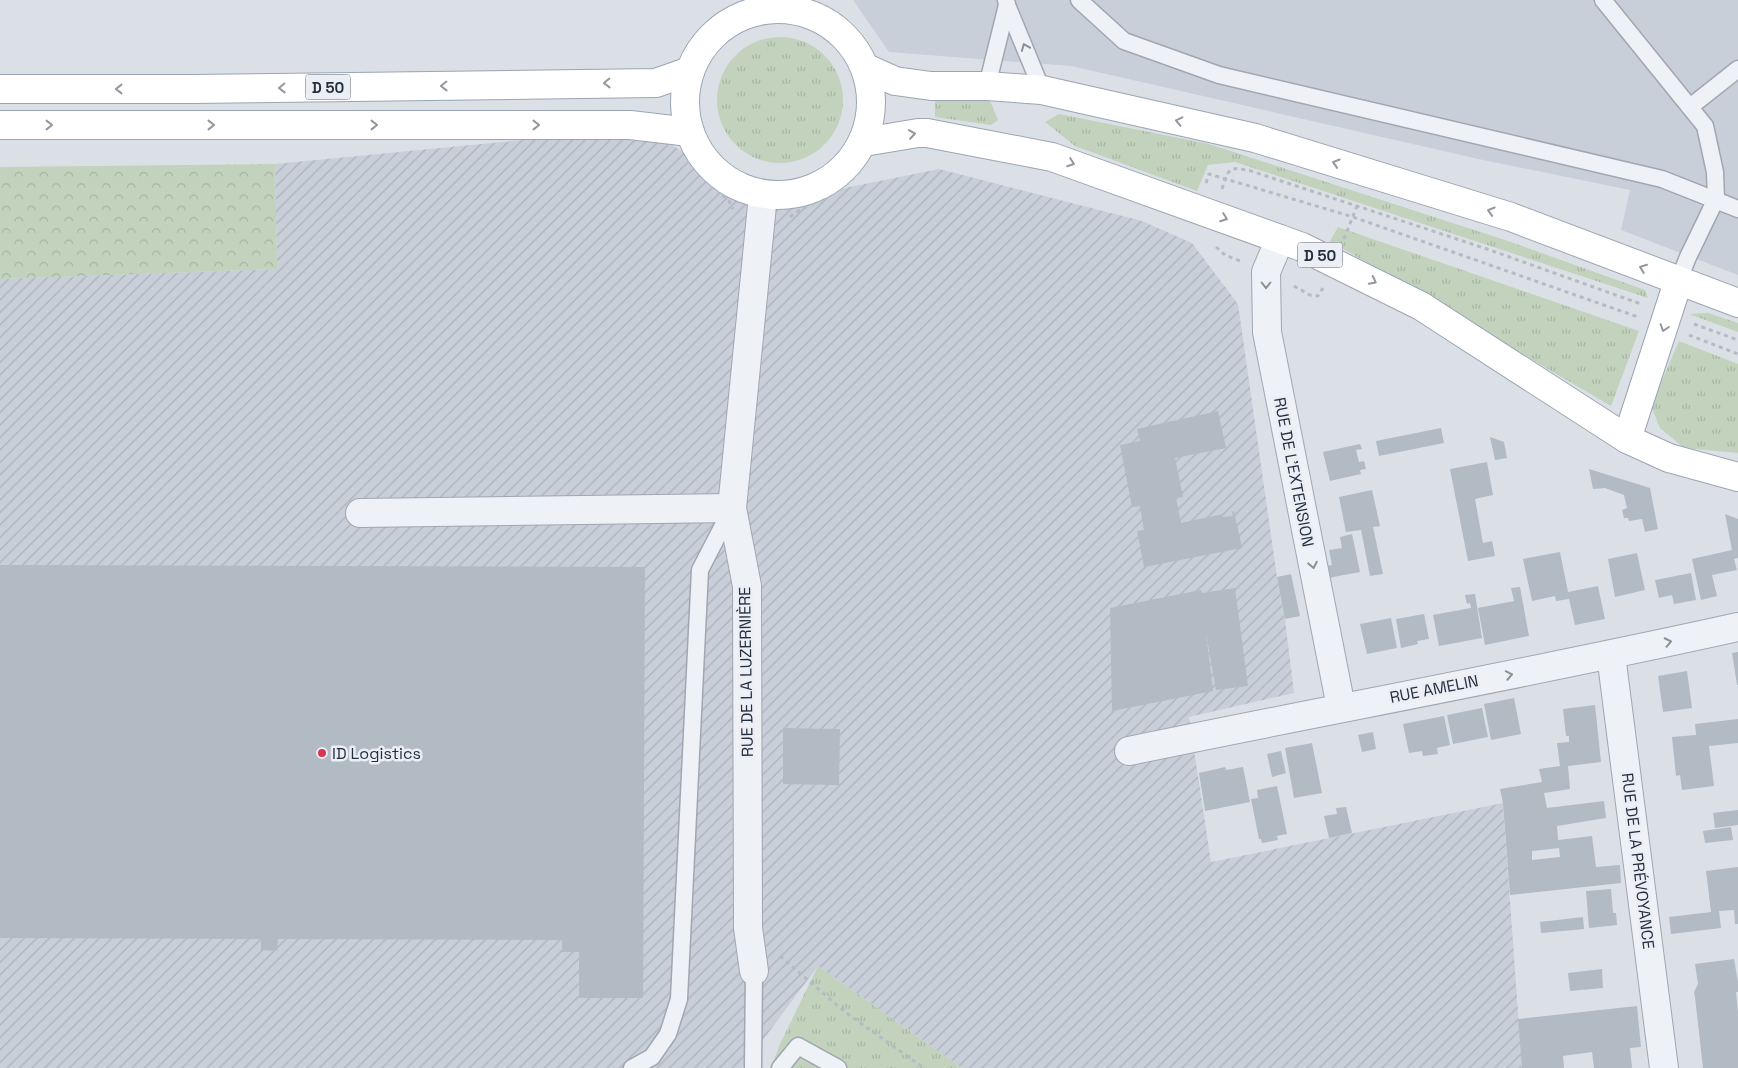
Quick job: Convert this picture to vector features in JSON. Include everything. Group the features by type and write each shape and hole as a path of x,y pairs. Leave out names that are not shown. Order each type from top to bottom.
{"main road":[{"path":"0,125 630,125 684,131 708,164 724,178 742,189 763,195 790,195 817,188 840,173 853,158 865,154 872,108 871,85 866,68 851,42 834,26 812,14 757,4 744,15 725,25 709,39 682,74 687,125 684,131"},
{"path":"866,68 895,81 931,86 987,86 1042,90 1255,138 1510,217 1678,282 1738,303"},
{"name":"D 50","path":"0,89 191,89 656,83 682,74"},
{"name":"D 50","path":"865,154 918,133 927,133 1052,157 1197,208 1302,247 1421,306 1627,439 1669,458 1738,477"},
{"path":"1627,439 1678,282"}],"street":[{"name":"RUE DE LA LUZERNIÈRE","path":"754,971 748,928 747,586 732,508 763,195"},
{"name":"RUE DE L'EXTENSION","path":"1280,239 1266,272 1266,332 1341,707"},
{"path":"360,513 732,508"},
{"name":"RUE AMELIN","path":"1129,751 1341,707 1611,655 1738,627"},
{"name":"RUE DE LA PRÉVOYANCE","path":"1611,655 1664,1068"}],"lane":[{"path":"1079,0 1124,41 1219,75 1662,179 1738,209"},
{"path":"1603,0 1705,126 1715,172 1716,200 1678,282"},
{"path":"987,86 1006,3"},
{"path":"1006,3 1042,90"},
{"path":"1690,108 1738,69"},
{"path":"632,1068 652,1057 668,1034 679,1000 700,570 732,508"},
{"path":"753,1068 754,971"},
{"path":"780,1068 798,1046 838,1068"}],"path":[{"path":"797,0 822,6 843,18 860,34 865,42"},
{"path":"682,74 691,43 702,29 720,14 757,4"},
{"path":"684,131 686,152 704,177 729,201 736,215"},
{"path":"788,219 798,210 834,193 850,182 865,154"},
{"path":"1228,172 1231,168 1251,171 1487,248 1667,320 1738,354"},
{"path":"1197,208 1209,174 1353,217 1667,320 1738,340"},
{"path":"1310,295 1318,296 1322,292"},
{"path":"748,928 845,1012 924,1068"}],"shaded area":[{"path":"853,0 1738,0 1738,275 1621,230 1630,190 1483,160 1071,66 889,52"},
{"path":"647,128 761,205 939,169 1142,221 1192,243 1238,304 1277,577 1285,619 1294,693 1189,717 1211,862 1503,803 1522,1068 962,1068 818,966 742,1068 0,1068 0,279 277,269 275,164"}],"green space":[{"path":"780,37 804,42 815,47 825,55 833,65 838,76 843,100 838,124 833,135 825,145 815,153 804,158 780,163 756,158 745,153 735,145 727,135 722,124 717,100 722,76 727,65 735,55 745,47 756,42"},
{"path":"935,99 990,101 998,120 991,125 935,117"},
{"path":"1059,114 1209,144 1505,240 1645,290 1648,298 1235,162 1208,165 1197,191 1075,146 1045,122"},
{"path":"275,164 277,269 0,279 0,167"},
{"path":"1338,227 1639,331 1611,406 1330,241"},
{"path":"1708,313 1738,323 1738,332 1689,314"},
{"path":"1679,341 1738,364 1738,453 1684,448 1660,428 1651,406"},
{"path":"818,966 962,1068 771,1068 780,1044"}],"building":[{"path":"1218,411 1226,448 1175,458 1183,497 1176,498 1181,523 1223,514 1223,517 1233,516 1232,512 1234,511 1242,548 1144,567 1137,531 1144,530 1140,506 1132,507 1120,445 1140,441 1137,429"},
{"path":"1441,428 1444,443 1379,456 1376,441"},
{"path":"1490,437 1504,442 1507,458 1495,460"},
{"path":"1360,444 1362,449 1356,450 1359,462 1364,461 1366,469 1360,470 1361,474 1330,481 1323,452"},
{"path":"1487,462 1493,495 1475,499 1483,543 1492,541 1495,556 1468,561 1450,469"},
{"path":"1589,469 1650,488 1658,529 1645,532 1642,519 1629,521 1628,518 1624,518 1622,510 1627,508 1624,495 1605,488 1593,489"},
{"path":"1372,490 1380,526 1373,527 1383,574 1370,576 1361,530 1346,532 1339,497"},
{"path":"1725,514 1738,519 1738,558 1734,559 1737,570 1712,575 1717,596 1701,600 1692,559 1732,550"},
{"path":"1352,534 1360,572 1328,578 1326,566 1332,565 1329,550 1342,548 1340,537"},
{"path":"1560,552 1568,592 1598,586 1605,619 1575,625 1569,599 1556,601 1555,596 1532,601 1523,559"},
{"path":"1637,553 1645,590 1615,597 1608,559"},
{"name":"ID Logistics","path":"0,565 645,567 643,998 579,998 579,952 562,952 562,940 278,939 277,951 261,950 261,939 0,938"},
{"path":"1691,573 1696,600 1674,604 1672,595 1659,598 1655,580"},
{"path":"1291,574 1300,616 1285,619 1277,577"},
{"path":"1520,587 1529,636 1485,645 1478,608 1514,601 1511,588"},
{"path":"1235,588 1248,686 1216,690 1206,633 1213,691 1112,711 1110,608 1201,590 1202,593"},
{"path":"1475,594 1482,638 1439,646 1433,615 1471,608 1470,603 1467,604 1465,595"},
{"path":"1424,614 1429,639 1417,641 1418,644 1401,648 1396,619"},
{"path":"1391,618 1397,648 1367,654 1360,624"},
{"path":"1738,652 1738,685 1737,685 1732,653"},
{"path":"1687,671 1692,708 1663,712 1658,676"},
{"path":"1514,698 1521,734 1491,740 1484,704"},
{"path":"1595,705 1601,762 1568,766 1570,789 1544,793 1547,808 1604,801 1606,818 1557,826 1558,840 1592,836 1596,867 1620,865 1621,883 1510,895 1503,803 1500,789 1542,782 1539,769 1560,766 1557,743 1569,742 1569,736 1566,736 1563,709","holes":["1559,848 1560,857 1532,860 1532,851"]},
{"path":"1482,708 1488,737 1453,744 1447,715"},
{"path":"1444,716 1450,745 1437,748 1438,754 1423,756 1422,751 1409,753 1403,724"},
{"path":"1738,719 1738,743 1709,746 1714,786 1682,790 1680,775 1676,776 1672,737 1696,735 1695,724"},
{"path":"783,728 840,729 839,785 783,784"},
{"path":"1373,732 1376,749 1362,752 1358,735"},
{"path":"1312,743 1322,793 1294,798 1285,748"},
{"path":"1281,751 1286,773 1272,777 1267,754"},
{"path":"1225,767 1226,770 1243,767 1250,802 1205,811 1199,773"},
{"path":"1277,786 1287,834 1277,836 1278,840 1262,843 1261,839 1259,839 1251,799 1258,798 1257,790"},
{"path":"1346,807 1352,833 1329,838 1324,816 1337,814 1336,808"},
{"path":"1738,810 1738,825 1715,828 1713,813"},
{"path":"1731,827 1733,840 1705,843 1703,831"},
{"path":"1738,867 1738,924 1735,924 1734,910 1719,911 1721,928 1671,934 1669,917 1711,912 1706,871"},
{"path":"1611,889 1613,913 1616,913 1617,925 1589,928 1586,891"},
{"path":"1583,917 1584,929 1541,933 1540,922"},
{"path":"1734,959 1738,982 1738,992 1736,992 1738,1068 1703,1068 1694,992 1698,984 1695,964"},
{"path":"1602,969 1603,988 1570,991 1568,973"},
{"path":"1637,1006 1641,1047 1630,1048 1632,1068 1594,1068 1592,1052 1563,1056 1564,1068 1522,1068 1518,1019"}],"place":[{"name":"ID Logistics","path":"322,753"}]}
